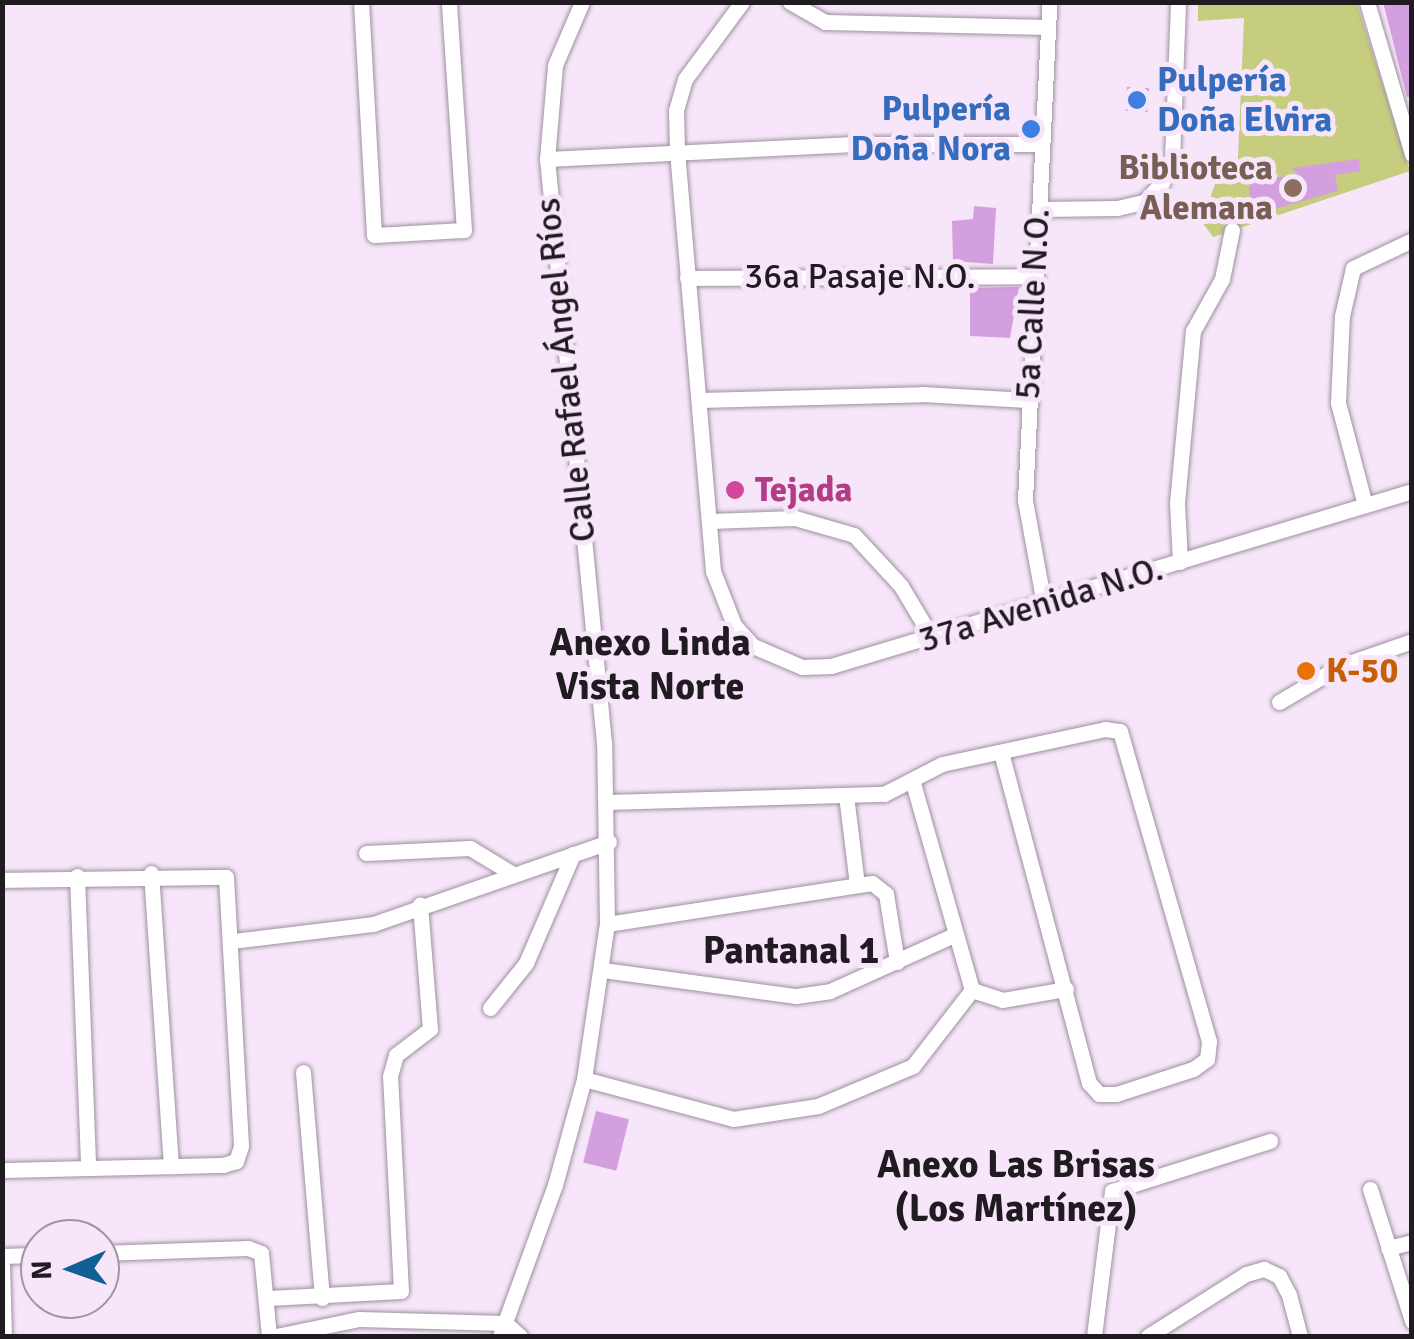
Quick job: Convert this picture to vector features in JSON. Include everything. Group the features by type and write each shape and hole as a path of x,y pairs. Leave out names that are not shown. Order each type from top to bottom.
{"street":[{"path":"361,2 374,235 464,230 450,2"},
{"name":"Calle Rafael Ángel Ríos","path":"502,1330 555,1185 584,1079 603,970 606,924 609,842 604,744 546,159 555,65 582,2"},
{"name":"37a Avenida N.O.","path":"742,2 685,78 676,110 677,152 713,571 734,625 774,660 831,666 1412,491"},
{"path":"790,2 825,22 1047,27"},
{"name":"5a Calle N.O.","path":"1044,604 1026,514 1032,276 1049,2"},
{"path":"1039,209 1116,208 1144,202 1162,183 1172,160 1178,2"},
{"path":"1367,2 1405,117 1412,154"},
{"path":"546,159 677,152 1042,144"},
{"path":"1180,562 1177,502 1193,332 1222,278 1232,230"},
{"path":"1365,505 1338,403 1342,316 1353,268 1412,240"},
{"name":"36a Pasaje N.O.","path":"686,278 1032,276"},
{"path":"700,400 922,394 1027,400"},
{"path":"710,520 795,518 854,534 901,586 932,638"},
{"path":"1279,702 1340,666 1412,641"},
{"path":"608,802 884,794 942,764 1105,729 1120,731 1127,740 1209,1041 1206,1058 1193,1069 1098,1094 1089,1083 1001,752"},
{"path":"913,782 972,990"},
{"path":"846,795 857,884"},
{"path":"233,942 340,932 609,842"},
{"path":"366,853 470,848 513,874"},
{"path":"490,1008 526,963 573,854"},
{"path":"151,873 171,1166"},
{"path":"2,880 151,873 226,877 233,942 241,1146 236,1161 2,1170"},
{"path":"77,876 88,1168"},
{"path":"606,924 872,883 886,894 897,962"},
{"path":"269,1298 401,1291 390,1076 396,1055 430,1028 420,904"},
{"path":"603,970 796,996 830,991 954,935"},
{"path":"972,990 1002,1000 1066,990"},
{"path":"584,1079 733,1119 818,1106 913,1066 972,990"},
{"path":"303,1072 322,1298"},
{"path":"1094,1336 1112,1192 1270,1141"},
{"path":"1370,1189 1412,1321"},
{"path":"1388,1248 1412,1242"},
{"path":"120,1252 248,1248 261,1253 272,1336 359,1320 502,1330 520,1336"},
{"path":"2,1265 4,1336"},
{"path":"1148,1336 1246,1274 1264,1270 1279,1276 1289,1295 1300,1336"}],"green space":[{"path":"1198,3 1357,3 1410,171 1213,237 1202,222 1216,181 1237,180 1244,18 1198,21"}],"building":[{"path":"1383,2 1412,2 1412,97 1407,97"},
{"name":"Pulpería Doña Elvira","path":"1127,87 1149,88 1148,112 1126,111"},
{"name":"Biblioteca Alemana","path":"1359,159 1360,171 1335,175 1338,191 1236,220 1236,204 1250,201 1249,182 1298,174 1292,168"},
{"path":"974,206 996,208 993,264 953,261 952,221 973,219"},
{"path":"1019,287 1010,338 970,336 970,288"},
{"path":"596,1111 629,1119 616,1171 583,1162"}],"place":[{"name":"Pulpería Doña Elvira","path":"1137,100"},
{"name":"Pulpería Doña Nora","path":"1031,129"},
{"name":"Biblioteca Alemana","path":"1293,188"},
{"name":"Tejada","path":"735,490"},
{"name":"K-50","path":"1306,671"}],"district":[{"name":"Anexo Linda Vista Norte","path":"650,664"},
{"name":"Pantanal 1","path":"791,951"},
{"name":"Anexo Las Brisas (Los Martínez)","path":"1016,1187"}]}
